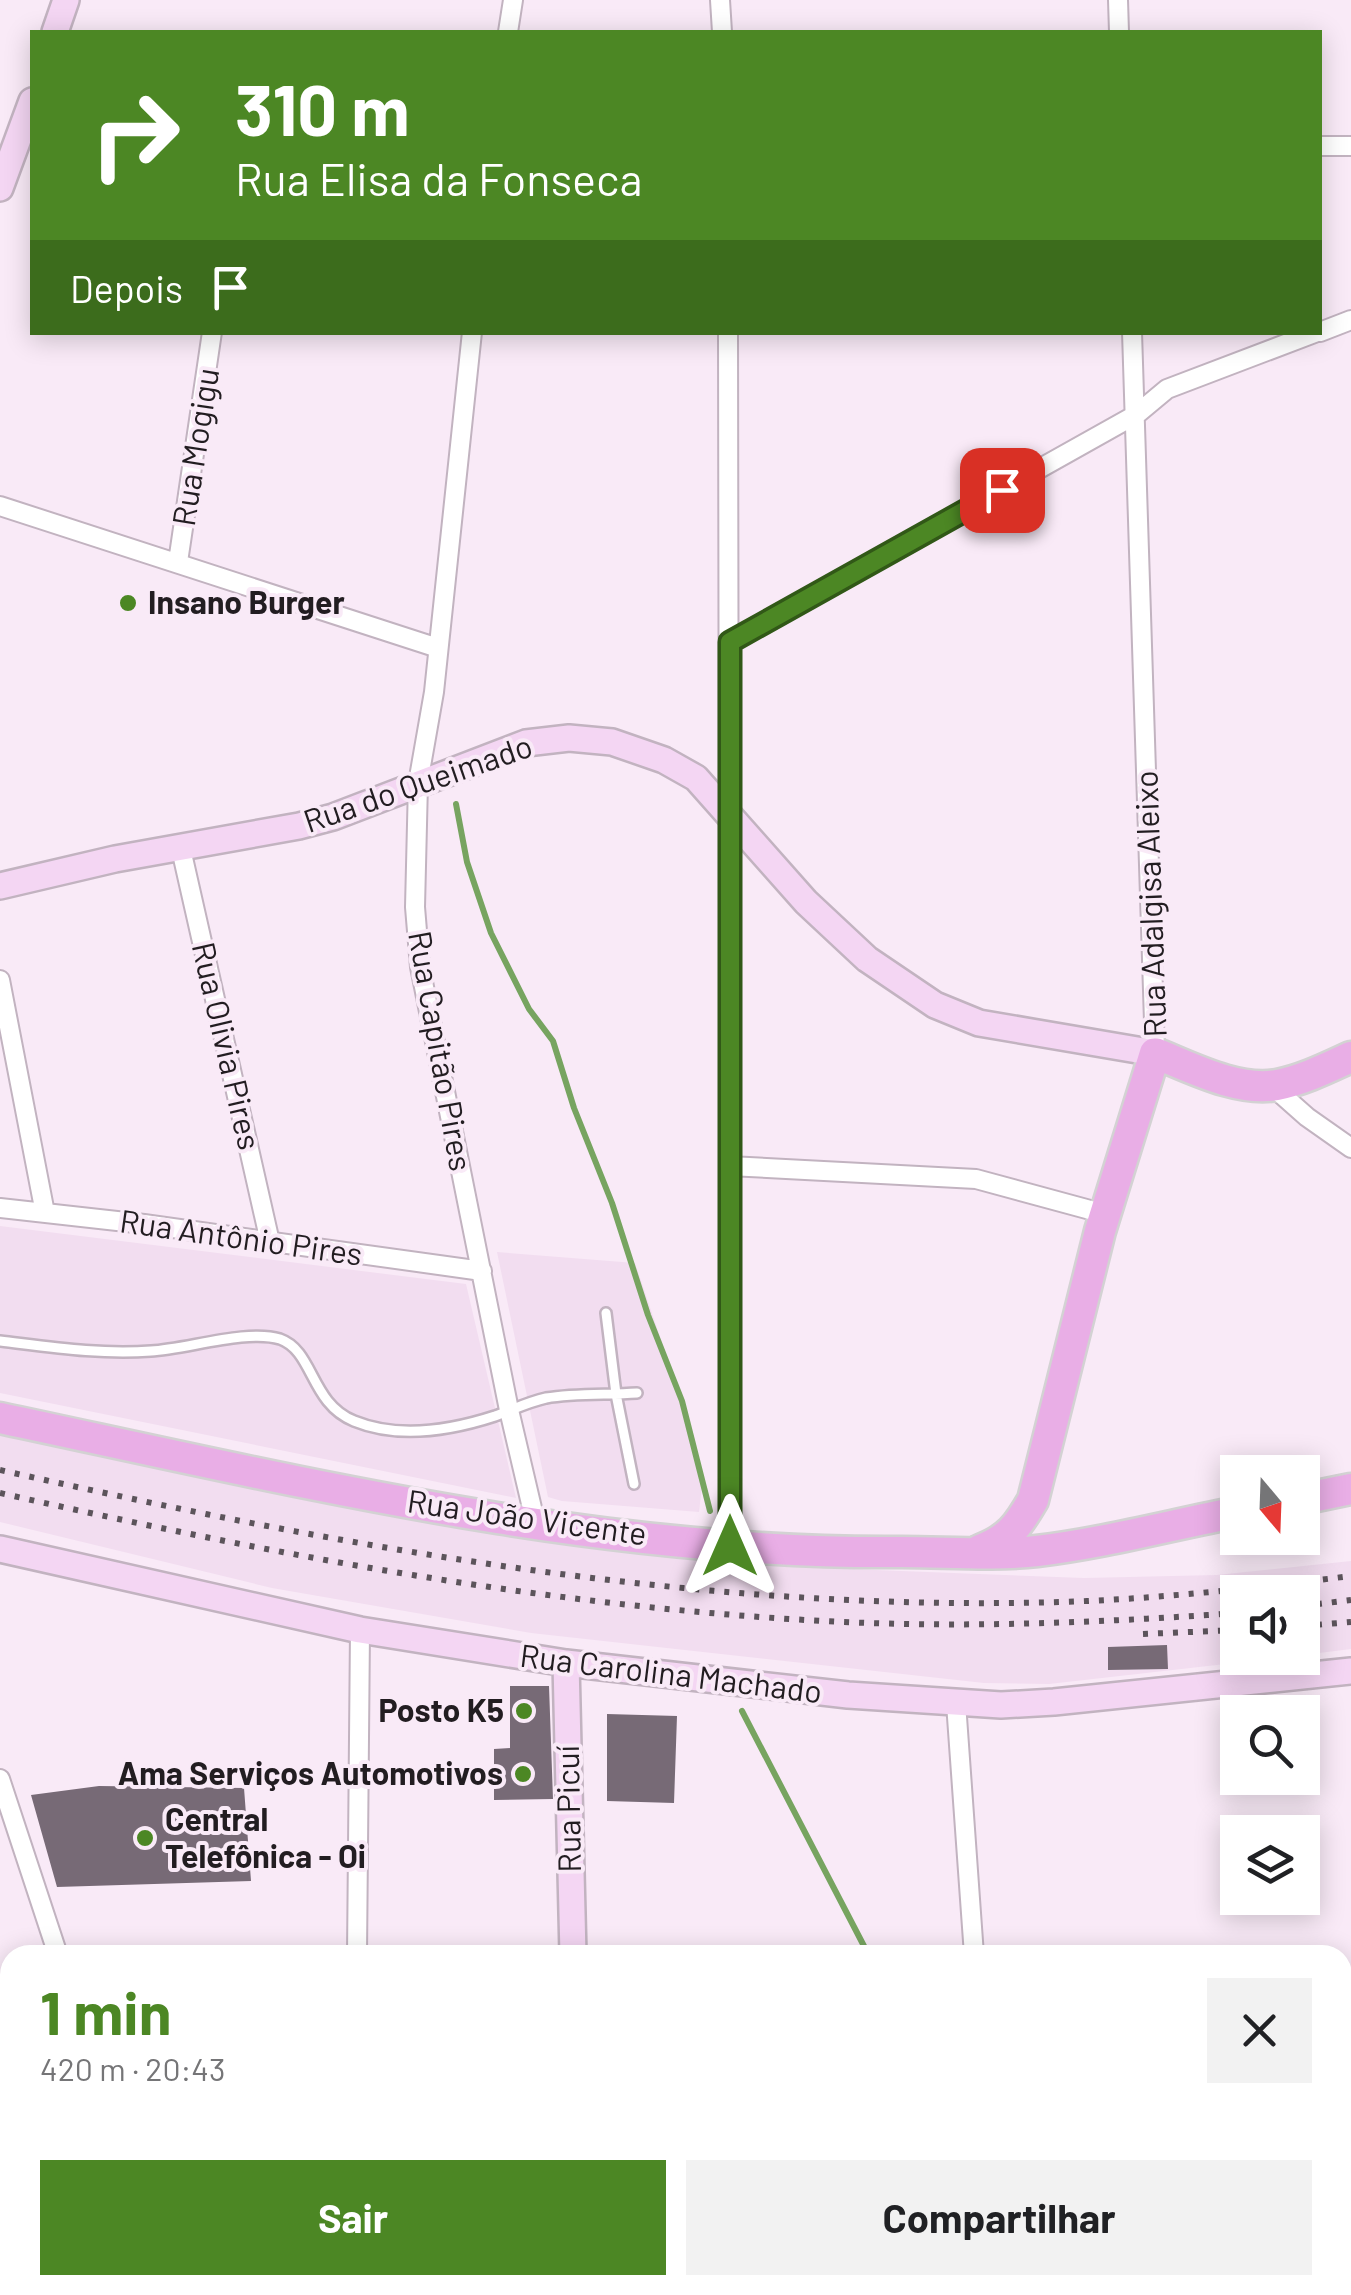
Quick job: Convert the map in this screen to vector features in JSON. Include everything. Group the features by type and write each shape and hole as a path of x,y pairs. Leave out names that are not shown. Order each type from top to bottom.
{"main road":[{"path":"56,30 66,0"},
{"path":"0,188 24,150 30,112"},
{"name":"Rua do Queimado","path":"0,886 115,859 333,817 526,743 569,738 612,742 664,760 696,778 806,902 867,959 935,1005 980,1023 1155,1053"},
{"path":"1155,1053 1237,1082 1272,1086 1306,1077 1351,1057"},
{"name":"Rua Adalgisa Aleixo","path":"978,1551 1007,1538 1033,1500 1105,1214 1155,1053"},
{"name":"Rua João Vicente","path":"0,1418 269,1476 536,1525 730,1546 1002,1554 1067,1546 1220,1516"},
{"path":"1320,1495 1351,1489"},
{"path":"1033,1500 1043,1529 1067,1546"},
{"name":"Rua Carolina Machado","path":"0,1549 360,1630 566,1663 956,1703 1054,1702 1351,1671"},
{"name":"Rua Picuí","path":"566,1663 573,1945"}],"street":[{"path":"508,30 512,0"},
{"path":"720,0 722,30"},
{"path":"1118,0 1118,30"},
{"path":"1322,146 1351,146"},
{"path":"1322,331 1351,320"},
{"name":"Rua Mogigu","path":"178,562 212,335"},
{"name":"Rua Capitão Pires","path":"472,335 434,692 418,782 415,907 420,967 509,1410 536,1525"},
{"path":"728,335 730,1546"},
{"name":"Rua Adalgisa Aleixo","path":"1132,335 1155,1053"},
{"path":"730,642 1137,414 1167,389 1311,335"},
{"path":"0,506 438,648"},
{"name":"Rua Olivia Pires","path":"181,849 270,1242"},
{"path":"0,980 45,1213"},
{"path":"1272,1086 1306,1117 1351,1148"},
{"path":"729,1166 976,1179 1105,1214"},
{"name":"Rua Antônio Pires","path":"0,1208 482,1272"},
{"path":"357,1945 360,1630"},
{"path":"956,1703 973,1945"},
{"path":"0,1779 55,1945"}],"lane":[{"path":"606,1314 616,1394 634,1484"},
{"path":"0,1341 87,1352 150,1352 238,1339 280,1340 292,1347 310,1369 333,1410 356,1422 408,1431 451,1428 548,1398 637,1393"}],"shaded area":[{"path":"0,1226 466,1284 516,1498 0,1393"},
{"path":"497,1252 635,1263 696,1443 702,1486 699,1512 548,1497"},
{"path":"0,1433 421,1522 662,1554 824,1568 1084,1578 1217,1575 1351,1561 1351,1649 1320,1653 1320,1575 1220,1575 1220,1665 1049,1684 984,1683 531,1633 272,1588 0,1522"}],"building":[{"path":"1167,1645 1168,1669 1108,1670 1108,1647"},
{"path":"510,1686 549,1686 553,1799 494,1800 494,1749 510,1748"},
{"path":"607,1714 677,1716 674,1803 607,1801"},
{"name":"Central Telefônica - Oi","path":"99,1786 244,1788 251,1881 57,1887 31,1795"}],"waterway":[{"path":"456,804 467,862 491,933 529,1009 553,1041 574,1108 612,1203 648,1315 682,1401 710,1511"},
{"path":"706,1564 706,1582"},
{"path":"742,1711 863,1945"}],"railway":[{"path":"0,1470 404,1551 675,1587 812,1598 949,1603 1087,1601 1351,1576"},
{"path":"0,1493 300,1555 602,1602 860,1623 1076,1622 1220,1614"},
{"path":"1320,1604 1351,1600"},
{"path":"1320,1625 1351,1622"},
{"path":"1143,1634 1220,1631"}],"place":[{"name":"Insano Burger","path":"128,603"},
{"name":"Posto K5","path":"524,1711"},
{"name":"Ama Serviços Automotivos","path":"523,1774"},
{"name":"Central Telefônica - Oi","path":"145,1838"}],"route":[{"path":"730,1546 730,642 1002,490"}]}
